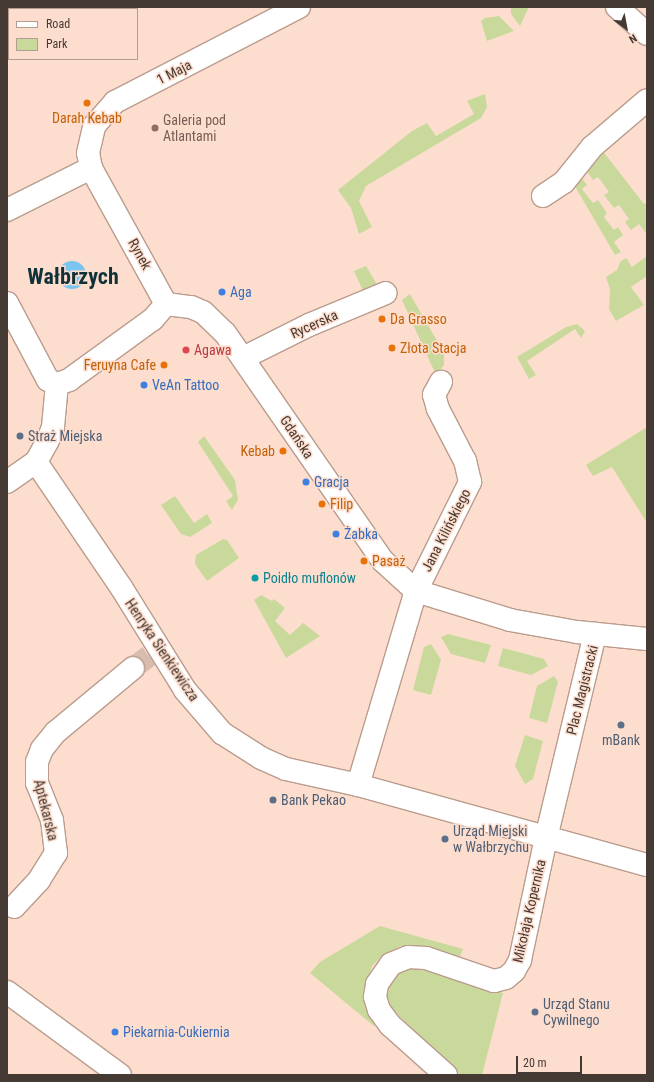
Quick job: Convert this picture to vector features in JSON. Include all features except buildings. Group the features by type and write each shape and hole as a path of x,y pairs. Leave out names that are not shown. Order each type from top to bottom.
{"street":[{"name":"1 Maja","path":"91,168 88,153 90,134 99,117 115,102 299,7"},
{"path":"617,7 647,34"},
{"path":"543,196 564,182 592,147 647,100"},
{"path":"7,210 91,168"},
{"name":"Rynek","path":"91,168 166,304"},
{"name":"Rycerska","path":"243,358 309,324 386,293"},
{"path":"7,303 48,380 57,384 69,380 153,319 166,304"},
{"name":"Gdańska","path":"166,304 191,307 203,312 225,332 383,561 416,591"},
{"name":"Jana Kilińskiego","path":"416,591 470,482 465,461 438,408 434,395 440,382"},
{"path":"7,482 36,462 53,427 57,384"},
{"name":"Henryka Sienkiewicza","path":"36,462 121,587 147,658 186,690 222,733 261,758 286,769 358,785"},
{"path":"416,591 358,785 647,865"},
{"name":"Plac Magistracki","path":"416,591 510,620 595,634 546,838"},
{"path":"595,634 647,639"},
{"name":"Aptekarska","path":"14,907 39,880 56,853 52,820 37,783 37,762 42,749 56,732 147,658"},
{"name":"Mikołaja Kopernika","path":"446,1075 390,1025 382,1015 376,997 377,984 391,964 408,957 426,958 494,981 506,978 514,972 520,960 546,838"},
{"path":"7,992 120,1075"}],"green space":[{"path":"511,7 529,7 520,26 511,14"},
{"path":"499,16 514,31 487,41 481,21 485,18"},
{"path":"485,94 487,107 481,118 366,186 359,201 372,227 359,234 351,208 338,190 412,131 427,123 436,136 474,114 467,101"},
{"path":"602,150 644,204 647,203 646,233 639,224 631,230 625,222 629,219 619,205 614,208 604,195 609,192 598,177 593,180 586,170"},
{"path":"580,176 587,185 582,189 593,203 598,200 607,213 604,217 614,230 618,227 623,235 614,242 621,252 615,255 573,183"},
{"path":"647,256 647,276 631,287 644,305 616,321 609,309 610,289 606,277 617,270 620,262 626,258 632,267"},
{"path":"366,266 379,288 360,292 363,291 354,271"},
{"path":"410,294 444,353 444,365 436,375 402,300"},
{"path":"577,324 585,331 581,338 575,329 527,361 536,375 529,379 517,357 566,327"},
{"path":"647,427 647,523 612,467 593,476 586,465"},
{"path":"204,436 235,480 238,500 232,510 226,501 233,496 198,442"},
{"path":"175,496 194,523 207,514 212,523 190,537 181,534 161,505"},
{"path":"223,539 227,540 239,558 207,581 195,564 196,555"},
{"path":"261,595 272,601 274,599 285,608 275,621 290,635 303,623 320,636 286,658 254,600"},
{"path":"448,634 491,645 485,663 451,654 441,637"},
{"path":"431,644 441,660 431,695 413,690 424,647"},
{"path":"503,648 544,659 548,666 531,675 498,666"},
{"path":"554,676 558,682 547,723 529,718 537,686"},
{"path":"525,735 543,741 533,779 525,784 515,766"},
{"path":"380,926 463,949 459,958 416,945 401,946 382,956 372,966 364,991 365,1002 375,1027 310,973 320,962"},
{"path":"413,967 503,993 482,1075 460,1075 389,1006 386,994 391,978 403,969"}],"water":[{"path":"72,261 82,265 86,275 82,285 72,289 62,285 58,275 62,265"}],"tunnel":[{"path":"133,668 149,656"}],"place":[{"name":"Darah Kebab","path":"87,103"},
{"name":"Galeria pod Atlantami","path":"155,128"},
{"name":"Aga","path":"222,292"},
{"name":"Da Grasso","path":"382,319"},
{"name":"Złota Stacja","path":"392,348"},
{"name":"Agawa","path":"186,350"},
{"name":"Feruyna Cafe","path":"164,365"},
{"name":"VeAn Tattoo","path":"144,385"},
{"name":"Straż Miejska","path":"20,436"},
{"name":"Kebab","path":"283,451"},
{"name":"Gracja","path":"306,482"},
{"name":"Filip","path":"322,504"},
{"name":"Żabka","path":"336,534"},
{"name":"Pasaż","path":"364,561"},
{"name":"Poidło muflonów","path":"255,578"},
{"name":"mBank","path":"621,725"},
{"name":"Bank Pekao","path":"273,800"},
{"name":"Urząd Miejski w Wałbrzychu","path":"445,839"},
{"name":"Urząd Stanu Cywilnego","path":"535,1012"},
{"name":"Piekarnia-Cukiernia","path":"115,1032"}],"district":[{"name":"Wałbrzych","path":"73,277"}]}
